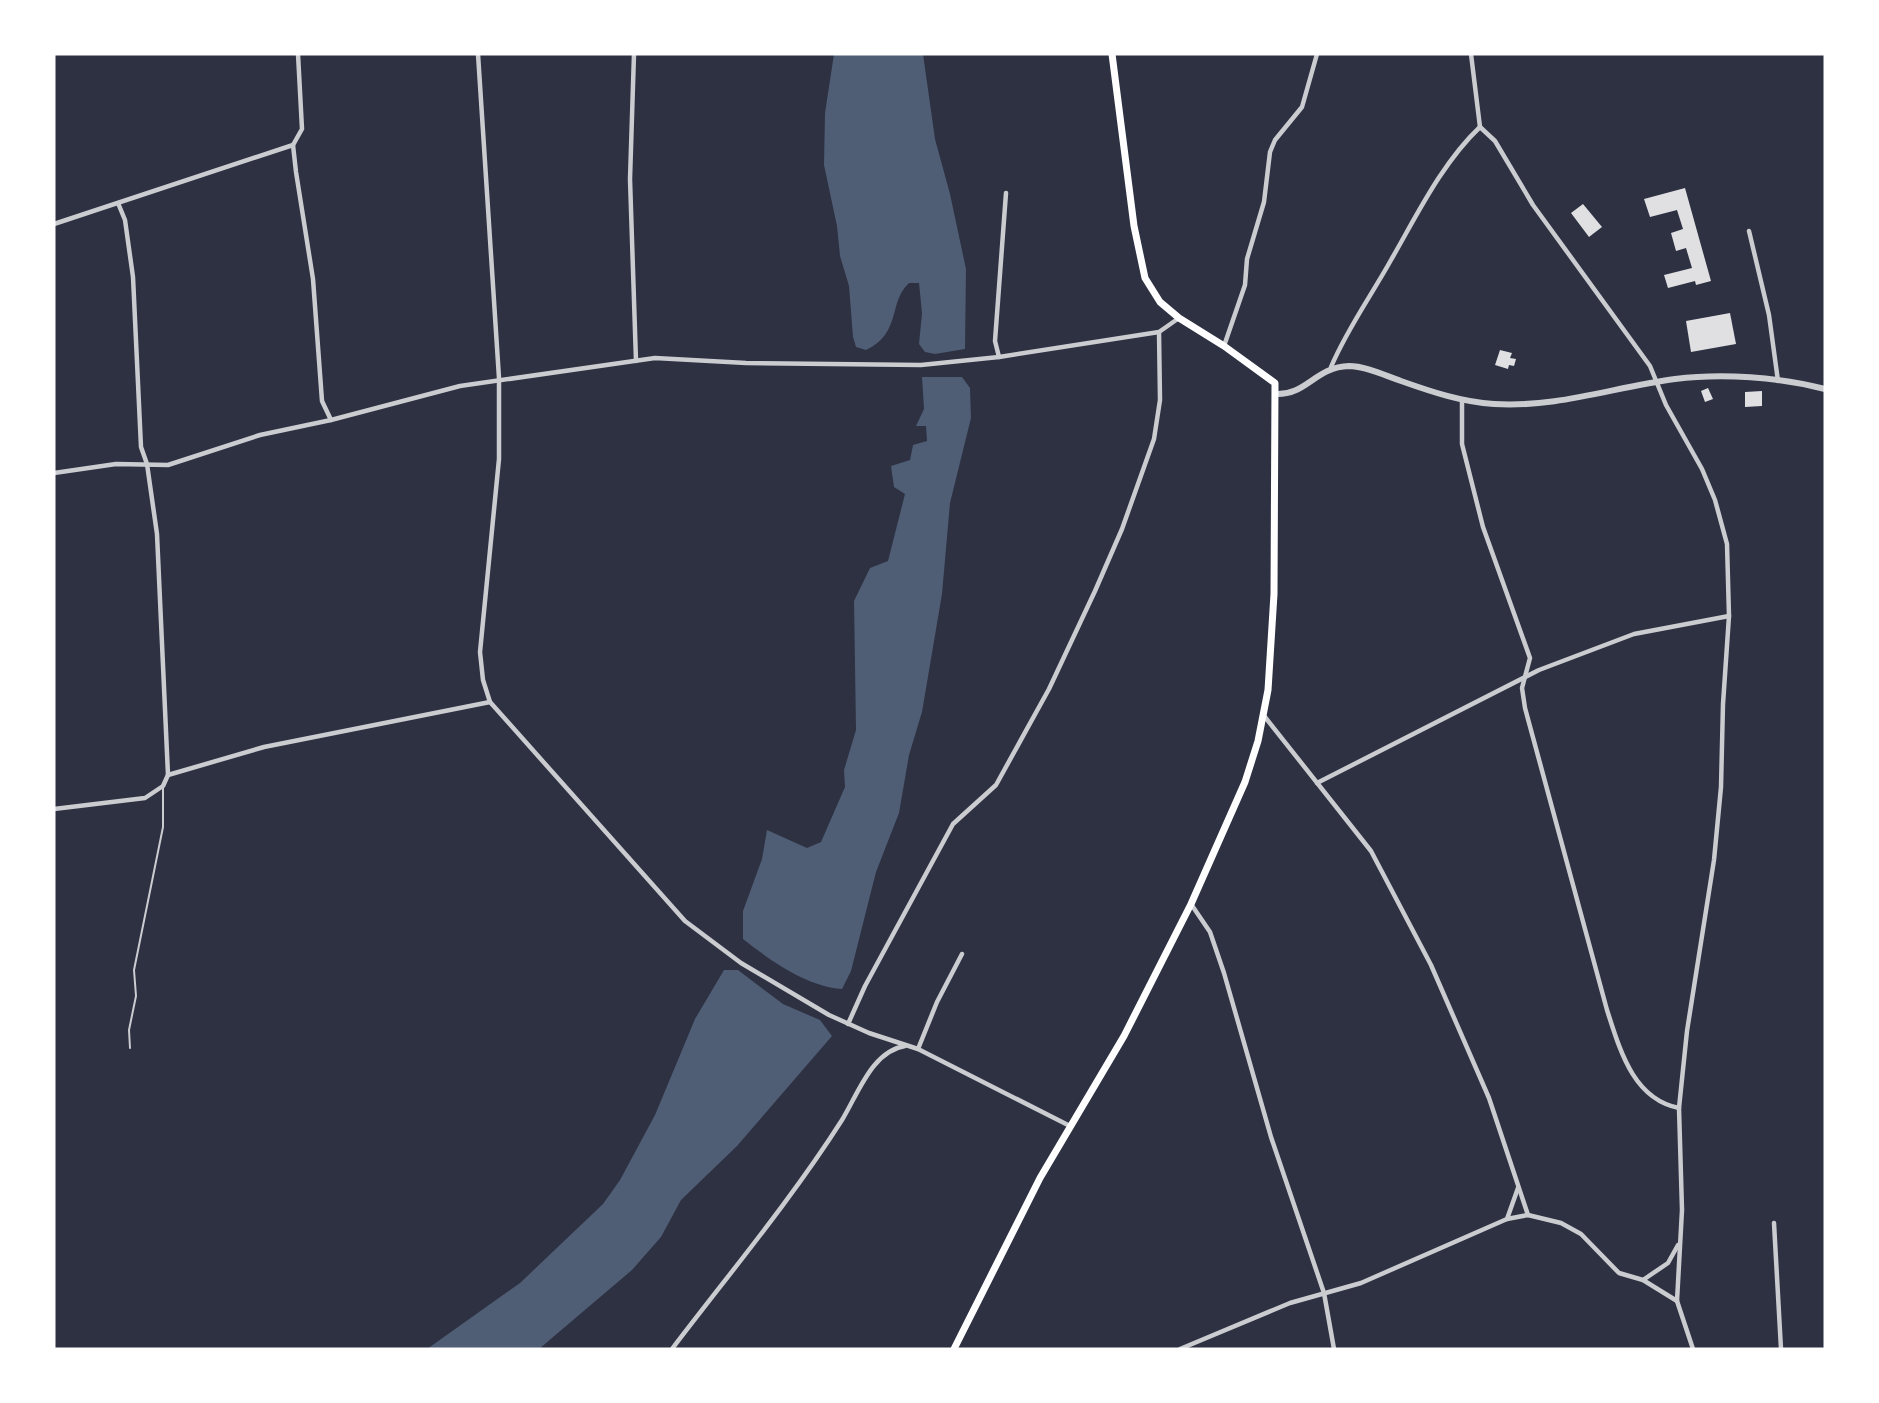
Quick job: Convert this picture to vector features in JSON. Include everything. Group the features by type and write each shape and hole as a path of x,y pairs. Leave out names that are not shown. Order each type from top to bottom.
{"main road":[{"path":"954,1349 1010,1235 1070,1126 1124,1036 1191,904 1245,782 1265,717 1274,594 1275,383 1224,346 1179,318 1160,302 1152,290 1138,257 1112,54"}],"street":[{"path":"298,54 302,129 293,145 314,279 322,401 331,420"},
{"path":"478,54 499,378 499,459 480,652 483,680 490,702 685,921 741,963 848,1024 918,1049 1070,1126"},
{"path":"634,54 630,179 636,361"},
{"path":"1224,346 1245,285 1247,259 1264,202 1270,153 1275,140 1302,107 1317,54"},
{"path":"1471,54 1480,127 1494,141 1533,205 1650,366 1657,384 1702,469 1727,544 1729,616 1723,704 1721,787 1714,860 1686,1031 1680,1108 1682,1210 1677,1300 1693,1349"},
{"path":"1275,394 1302,388 1330,367 1349,328 1438,181 1463,143 1480,127"},
{"path":"54,224 293,145"},
{"path":"999,357 995,341 1006,193"},
{"path":"54,809 145,798 163,786 168,775 157,534 147,464 141,447 133,277 126,220 118,203"},
{"path":"1749,231 1769,315 1778,381"},
{"path":"54,473 117,464 168,465 260,435 331,420 499,378 674,358 746,363 921,365 999,357 1159,332 1179,318"},
{"path":"848,1024 865,986 939,846 953,824 996,785 1049,689 1091,601 1122,529 1154,439 1160,400 1159,332"},
{"path":"1330,367 1352,366 1462,400 1494,404 1536,404 1697,377 1778,381 1825,389"},
{"path":"1462,400 1462,444 1482,527 1530,658 1522,688 1524,708 1621,1053 1652,1098 1680,1108"},
{"path":"1317,783 1526,677 1634,634 1729,616"},
{"path":"168,775 264,747 490,702"},
{"path":"1265,717 1371,851 1431,965 1489,1098 1528,1215"},
{"path":"1191,904 1210,932 1224,974 1271,1137 1324,1293 1334,1349"},
{"path":"918,1049 937,1002 962,954"},
{"path":"672,1349 841,1122 878,1061 891,1049 908,1046"},
{"path":"1506,1219 1518,1186"},
{"path":"1180,1349 1290,1304 1361,1283 1506,1219 1528,1215 1561,1223 1581,1234 1619,1273 1643,1280 1677,1300"},
{"path":"1774,1223 1781,1349"},
{"path":"1643,1280 1668,1263 1679,1243"}],"lane":[{"path":"130,1048 129,1030 136,996 134,970 163,827 163,786"}],"water":[{"path":"834,54 923,54 935,139 950,194 966,269 965,349 935,354 925,352 919,344 922,313 919,283 909,283 903,291 885,335 866,350 856,347 853,337 849,286 840,256 837,226 824,165 825,113"},
{"path":"922,377 962,377 970,388 971,418 950,503 942,594 922,712 909,755 899,813 876,872 851,971 842,989 802,978 777,964 743,939 743,911 762,859 767,830 807,848 821,842 845,787 844,770 856,730 854,601 870,568 888,561 905,494 894,487 891,466 910,460 913,445 927,441 926,426 916,426 924,409"},
{"path":"724,970 738,970 783,1004 820,1020 832,1036 737,1146 681,1200 661,1237 632,1270 539,1349 427,1349 520,1283 603,1204 620,1180 655,1115 695,1019"}],"building":[{"path":"1685,188 1711,281 1696,285 1695,281 1668,288 1664,275 1692,268 1686,248 1676,251 1671,233 1683,229 1677,210 1650,217 1644,199"},
{"path":"1583,204 1602,227 1589,237 1571,213"},
{"path":"1730,313 1736,344 1691,352 1686,321"},
{"path":"1500,350 1512,353 1510,358 1516,359 1514,366 1509,365 1508,369 1495,365"},
{"path":"1708,388 1713,399 1705,402 1701,391"},
{"path":"1762,391 1762,406 1745,407 1745,392"}]}
